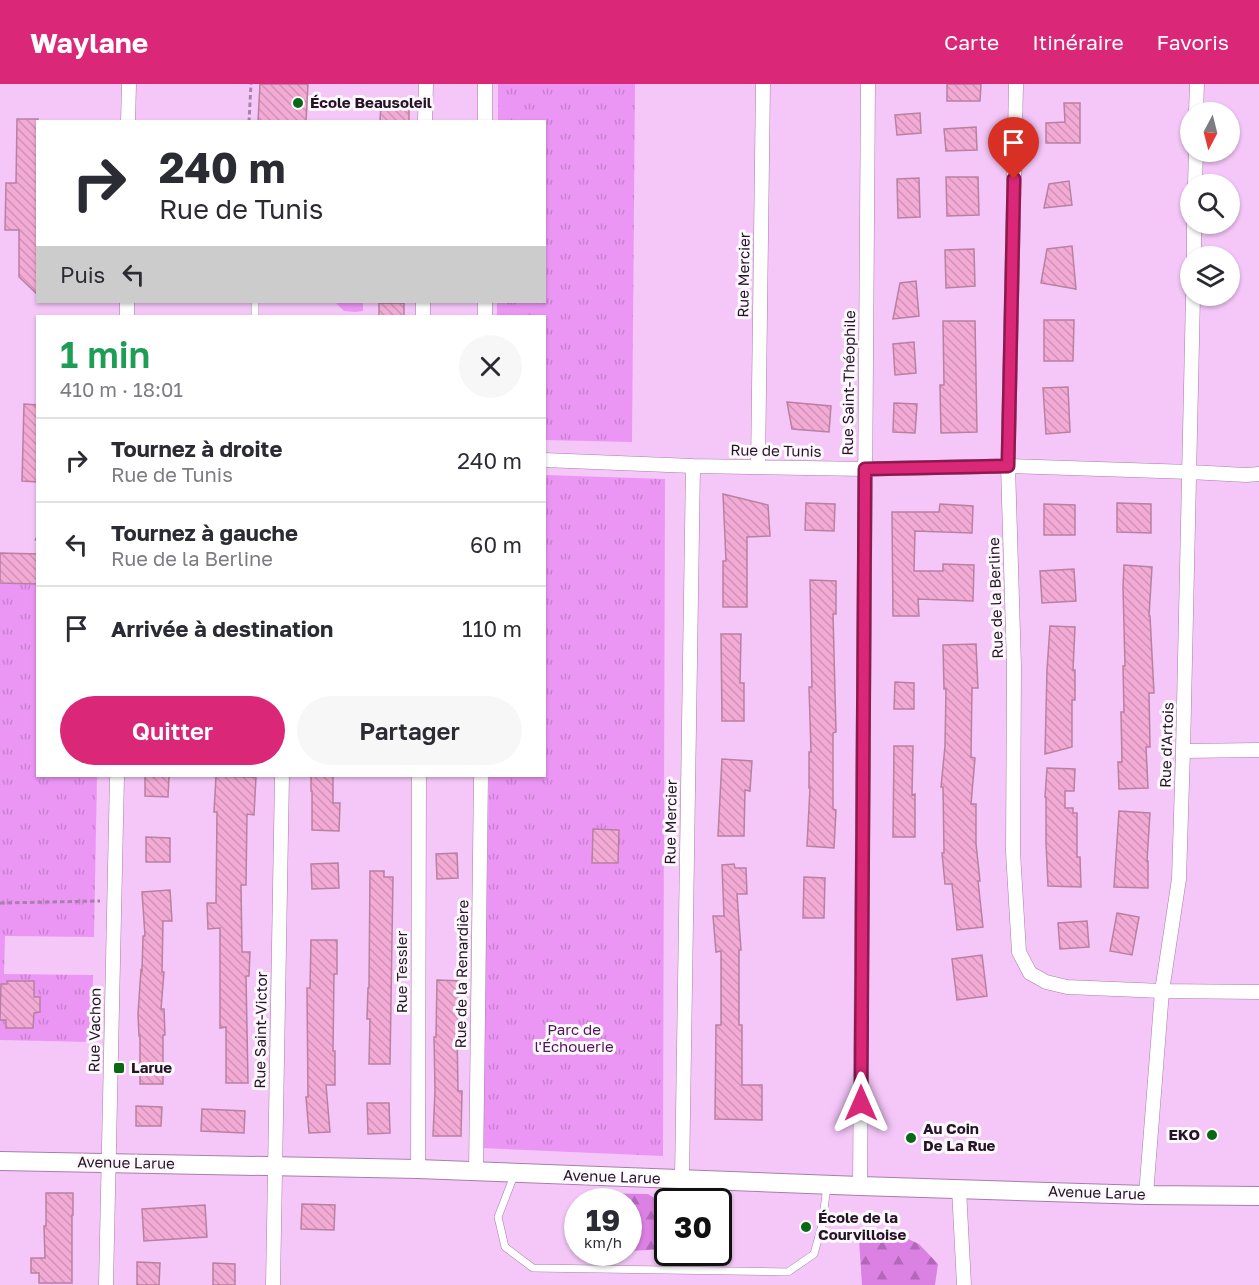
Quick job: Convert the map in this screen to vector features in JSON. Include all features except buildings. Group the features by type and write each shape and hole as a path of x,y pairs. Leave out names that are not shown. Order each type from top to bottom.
{"street":[{"path":"129,84 129,120"},
{"path":"425,120 426,84"},
{"path":"485,84 485,120"},
{"name":"Rue Mercier","path":"758,467 763,84"},
{"name":"Rue Saint-Théophile","path":"860,1186 868,84"},
{"name":"Rue de la Berline","path":"1016,84 1008,466 1014,667 1013,852 1019,952 1029,973 1046,982 1067,987 1259,992"},
{"path":"1196,102 1197,84"},
{"name":"Rue d'Artois","path":"1146,1195 1162,991 1179,879 1184,751 1193,306"},
{"name":"Rue de Tunis","path":"546,460 693,466 865,469 1008,466 1259,474"},
{"name":"Rue Mercier","path":"682,1179 693,466"},
{"path":"1184,751 1259,750"},
{"name":"Rue Vachon","path":"106,1285 117,777"},
{"name":"Rue Saint-Victor","path":"273,1285 282,777"},
{"name":"Rue Tessier","path":"418,1169 419,777"},
{"name":"Rue de la Renardière","path":"476,1172 481,777"},
{"name":"Avenue Larue","path":"0,1161 418,1169 860,1186 1146,1195 1259,1196"},
{"path":"959,1189 964,1285"}],"lane":[{"path":"515,1173 498,1217 505,1247 533,1268 788,1272 814,1254 822,1225 827,1184"}],"path":[{"path":"249,120 251,84"},
{"path":"0,903 114,901"}],"green space":[{"path":"498,84 635,84 632,442 546,440 546,315 497,315 497,303 546,303 546,120 498,120"},
{"path":"336,303 363,303 363,311 344,311"},
{"name":"Parc de l'Échouerie","path":"546,475 665,479 663,1156 482,1148 489,777 546,777"},
{"path":"0,553 36,554 36,777 97,777 94,937 5,936 4,974 93,975 92,1042 0,1040"},
{"path":"642,1194 654,1198 654,1250 642,1250"},
{"path":"885,1228 919,1244 938,1264 935,1285 862,1285 859,1240"}],"place":[{"name":"École Beausoleil","path":"298,103"},
{"name":"Larue","path":"119,1068"},
{"name":"EKO","path":"1212,1135"},
{"name":"Au Coin De La Rue","path":"911,1138"},
{"name":"École de la Courvilloise","path":"806,1227"}],"route":[{"path":"861,1103 865,469 1008,466 1014,179"}]}
